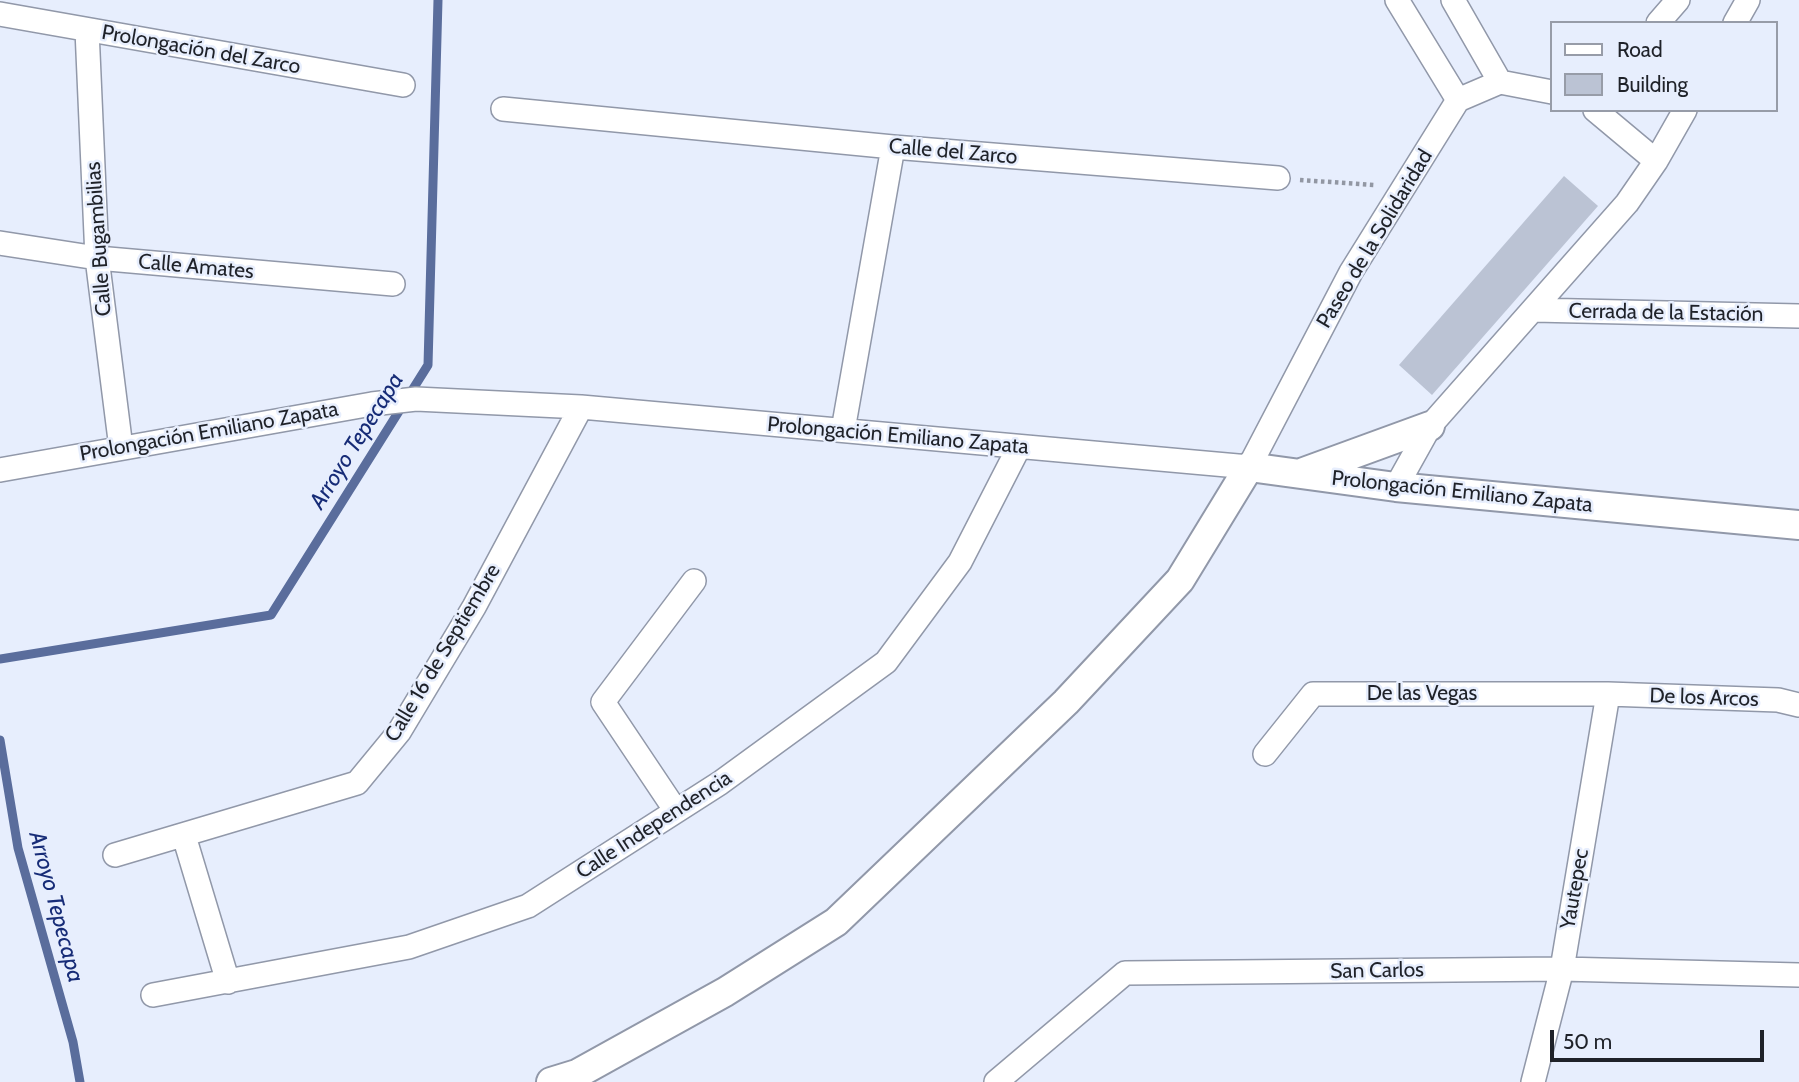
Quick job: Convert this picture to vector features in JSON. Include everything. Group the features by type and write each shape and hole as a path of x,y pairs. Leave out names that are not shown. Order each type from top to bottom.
{"street":[{"path":"1397,0 1458,100 1500,82 1550,92"},
{"path":"1453,0 1500,82"},
{"path":"1660,21 1678,0"},
{"path":"1736,21 1748,0"},
{"name":"Prolongación del Zarco","path":"0,14 403,85"},
{"name":"Calle Bugambilias","path":"87,30 97,258 121,447"},
{"name":"Paseo de la Solidaridad","path":"1249,467 1351,272 1458,100"},
{"name":"Calle del Zarco","path":"503,109 893,148 1278,178"},
{"path":"1597,112 1656,160"},
{"path":"1396,486 1430,426 1626,203 1656,160 1684,112"},
{"path":"843,430 893,148"},
{"name":"Calle Amates","path":"0,243 97,258 393,285"},
{"name":"Cerrada de la Estación","path":"1534,310 1799,316"},
{"name":"Prolongación Emiliano Zapata","path":"0,470 372,404 416,399 582,407 843,430 1249,467 1396,486 1799,525"},
{"name":"Calle 16 de Septiembre","path":"115,855 356,782 400,732 474,607 582,407"},
{"path":"1298,474 1430,426"},
{"name":"Calle Independencia","path":"153,995 409,947 528,906 720,783 887,662 960,562 1019,447"},
{"path":"551,1082 578,1074 725,992 836,922 1066,702 1181,580 1249,467"},
{"path":"676,811 603,702 694,581"},
{"name":"De las Vegas","path":"1265,754 1313,694 1608,695"},
{"name":"De los Arcos","path":"1608,695 1779,700 1799,705"},
{"name":"Yautepec","path":"1533,1082 1562,969 1608,695"},
{"path":"184,836 228,982"},
{"name":"San Carlos","path":"996,1082 1125,973 1562,969 1799,975"}],"path":[{"path":"1278,178 1404,188"}],"building":[{"path":"1564,176 1598,206 1432,395 1399,365"}],"waterway":[{"name":"Arroyo Tepecapa","path":"0,659 271,615 428,365 438,0"},
{"name":"Arroyo Tepecapa","path":"0,740 18,848 73,1042 80,1082"}]}
